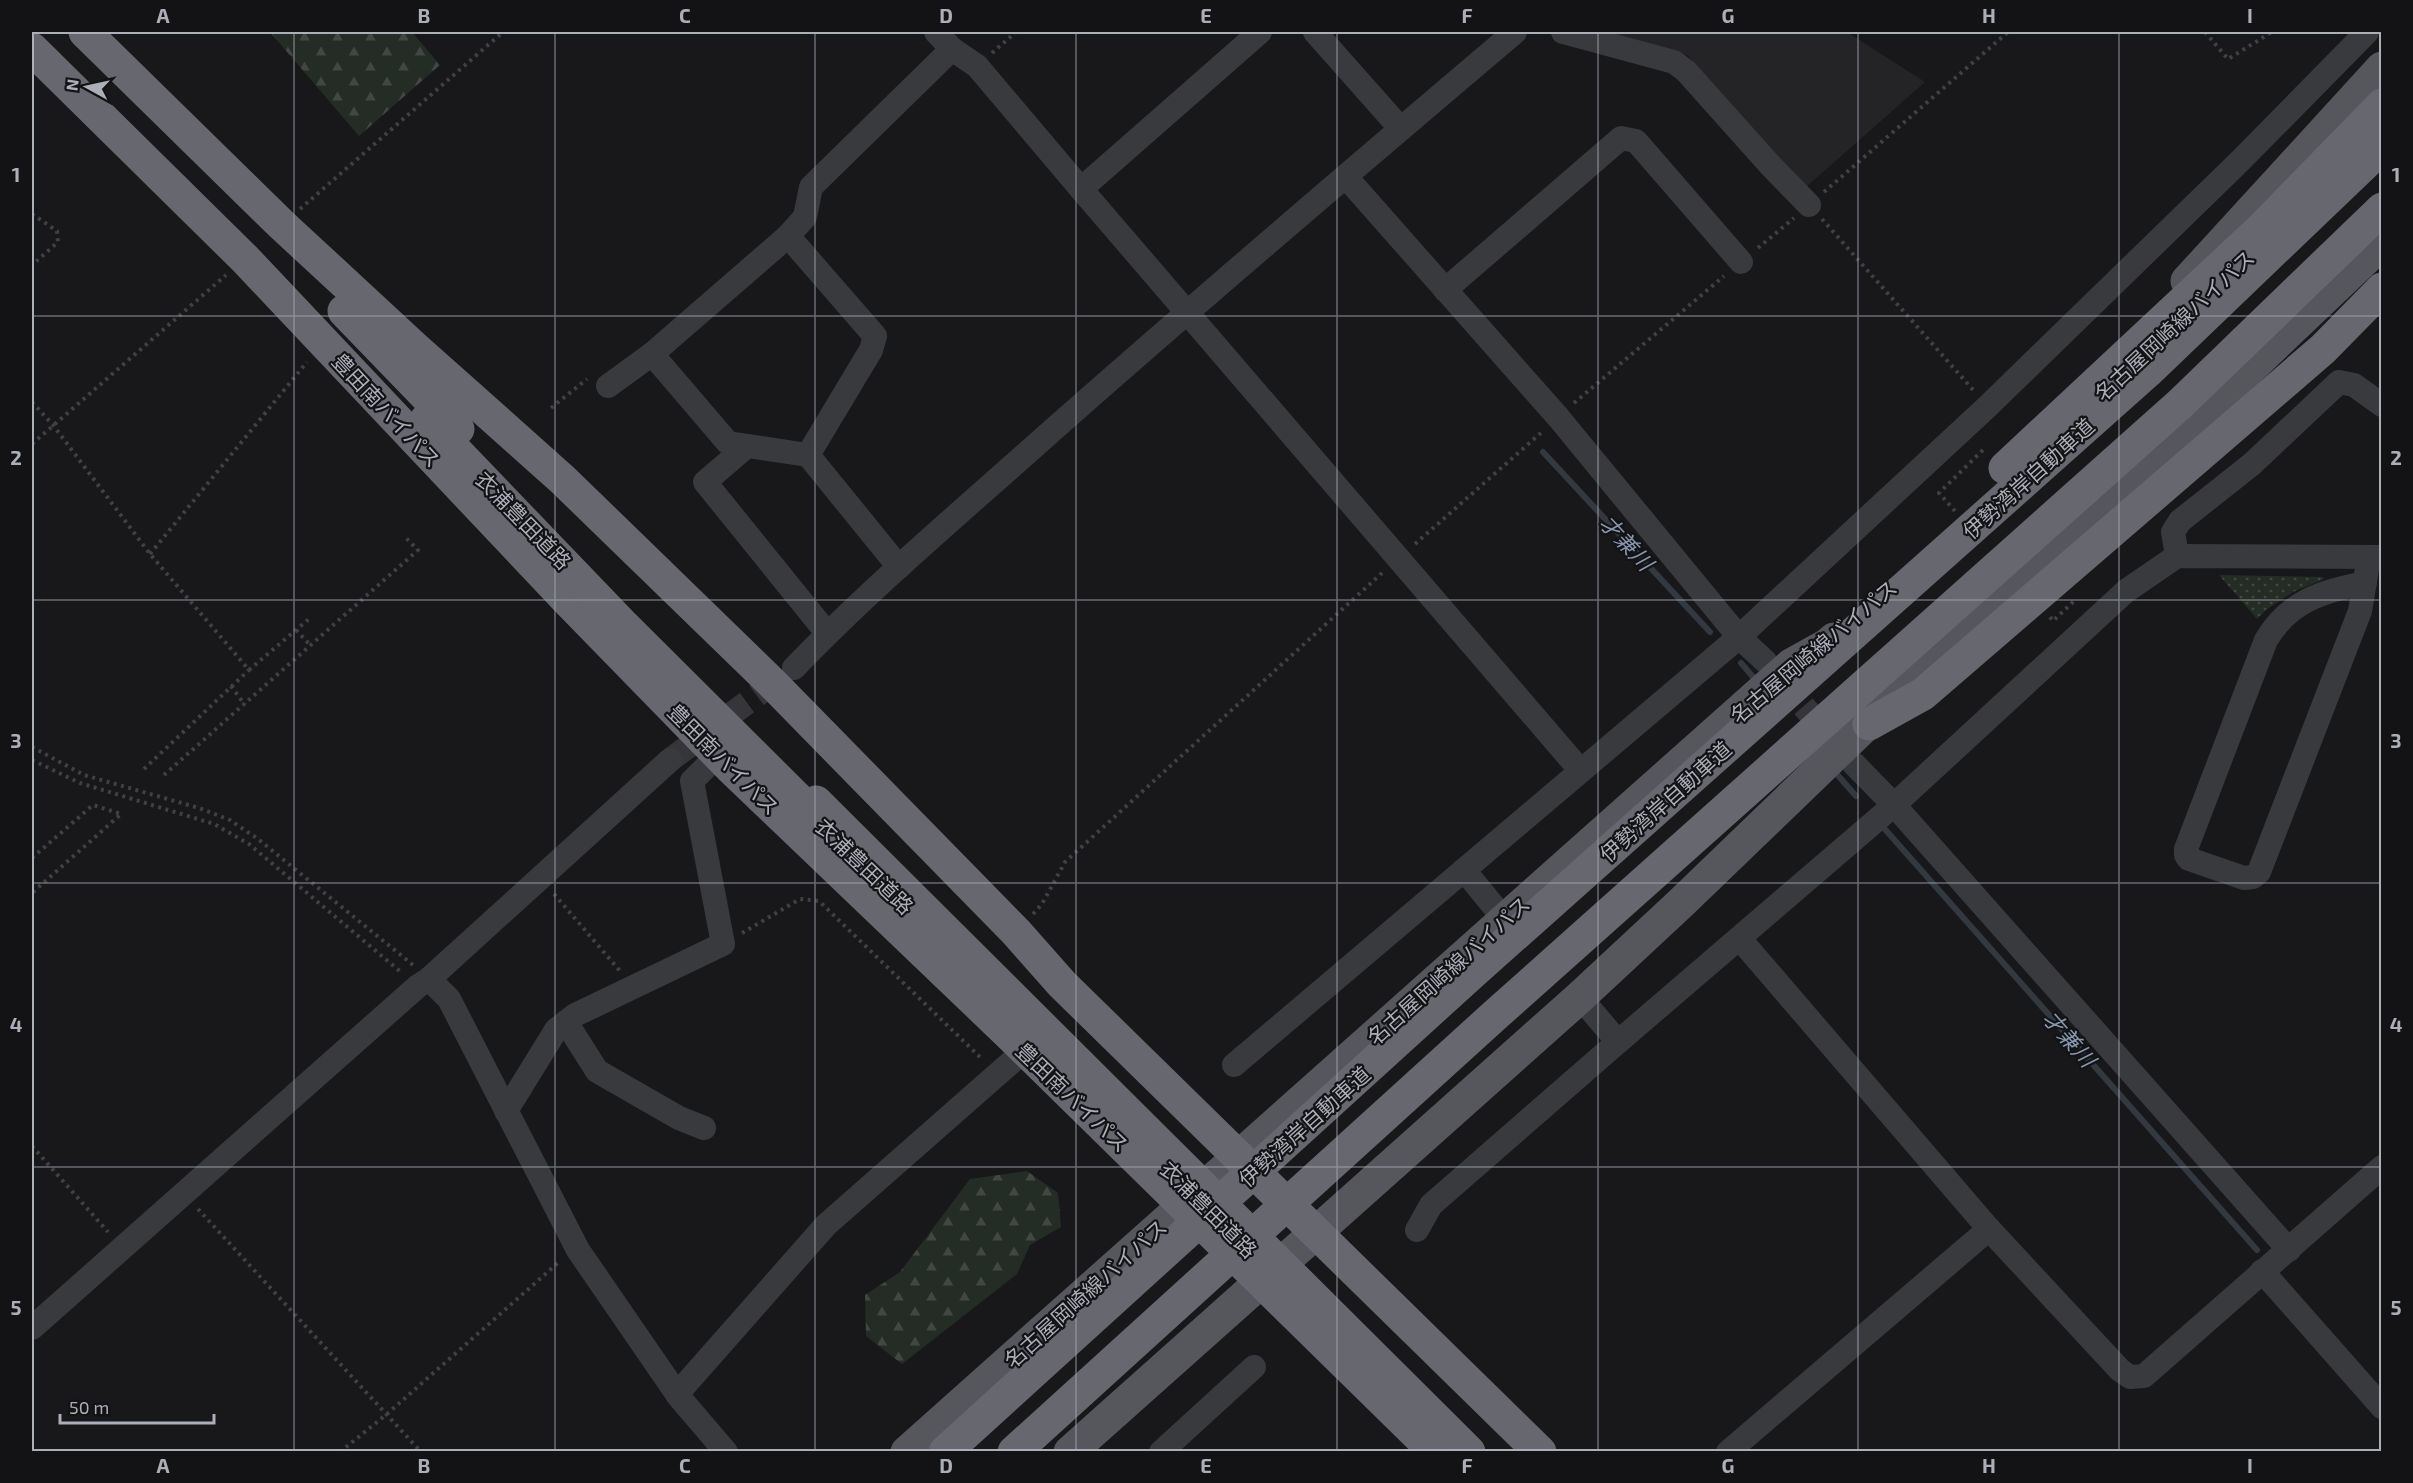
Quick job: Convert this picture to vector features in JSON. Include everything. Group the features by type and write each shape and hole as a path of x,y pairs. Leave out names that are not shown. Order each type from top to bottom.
{"highway":[{"path":"85,32 282,225 563,480 731,643 1016,932 1062,984 1540,1452"},
{"name":"豊田南バイパス","path":"32,49 245,259 551,584 718,755 1436,1452"},
{"path":"1778,663 1844,619 2024,459 2262,228 2382,105"},
{"name":"衣浦豊田道路","path":"118,135 194,189 219,211 529,514 1469,1452"},
{"name":"伊勢湾岸自動車道","path":"945,1452 1462,982 2147,372 2382,147"},
{"name":"衣浦豊田道路","path":"208,153 269,231 529,514 622,624 1453,1452"},
{"path":"1014,1452 1493,1017 2180,404 2382,209"},
{"path":"1869,724 1923,694 2080,544 2323,349 2382,289"}],"main road":[{"path":"2024,459 2382,68"},
{"name":"名古屋岡崎線バイパス","path":"2024,459 2338,171 2382,120"},
{"path":"2080,544 2382,243"},
{"path":"2080,544 2242,406 2382,266"},
{"name":"名古屋岡崎線バイパス","path":"906,1452 1505,920 1778,663"},
{"path":"1070,1452 1580,997 1869,724"}],"street":[{"path":"1081,189 1260,32"},
{"path":"1314,32 1401,129"},
{"path":"794,668 827,633 898,567 1186,312 1515,32"},
{"path":"1563,32 1674,62 1686,71 1809,205"},
{"path":"1234,1065 1739,637 1987,407 2240,161 2367,32"},
{"path":"608,386 652,354 788,236 805,217 811,187 944,40 977,66 1581,771"},
{"path":"1445,290 1621,138 1636,141 1742,262"},
{"path":"1346,177 1558,417 1739,637 1778,663"},
{"path":"788,236 875,336 871,350 808,455"},
{"path":"652,354 728,443 808,455 898,567"},
{"path":"2177,556 2172,532 2180,521 2252,464 2339,382 2354,385 2382,405"},
{"path":"747,446 705,482 827,633"},
{"path":"1417,1230 1431,1205 1894,805 2126,591 2177,556 2375,557 2365,583 2360,611 2259,872 2253,877 2244,878 2189,859 2186,849 2266,640 2273,629 2281,618 2307,600 2337,589 2365,583"},
{"path":"506,1111 556,1030 575,1015 723,944 692,781 718,755"},
{"path":"32,1328 424,982 670,760"},
{"path":"1854,764 1894,805 2289,1250"},
{"path":"1464,870 1505,920"},
{"path":"1740,939 1989,1229 2120,1370 2130,1377 2144,1376 2382,1167"},
{"path":"424,982 449,999 578,1250 677,1394 726,1452"},
{"path":"1580,997 1618,1042"},
{"path":"566,1022 597,1071 679,1118 704,1128"},
{"path":"677,1394 826,1225 1024,1050"},
{"path":"1728,1452 1989,1229"},
{"path":"2262,1271 2382,1407"},
{"path":"1161,1452 1254,1367"}],"path":[{"path":"282,225 503,32"},
{"path":"977,66 1016,32"},
{"path":"1987,407 1809,205 2008,32"},
{"path":"2205,32 2228,59 2272,32"},
{"path":"32,214 57,231 58,242 32,265"},
{"path":"32,444 245,259"},
{"path":"150,554 323,341"},
{"path":"32,402 53,425 150,554 249,670"},
{"path":"1939,494 1993,441"},
{"path":"164,775 418,550 405,537"},
{"path":"144,769 231,686 310,618"},
{"path":"296,630 311,646"},
{"path":"231,686 245,705"},
{"path":"32,747 84,775 199,808 230,820 258,839 424,982"},
{"path":"32,760 80,783 214,824 249,844 424,982"},
{"path":"32,858 93,805 121,814 32,893"},
{"path":"540,878 633,987"},
{"path":"723,944 800,899 819,901 998,1073"},
{"path":"32,1146 122,1248"},
{"path":"183,1194 421,1452"},
{"path":"340,1452 387,1414 566,1256 578,1250"}],"shaded area":[{"path":"1566,32 1847,32 1925,82 1805,188 1687,55"}],"green space":[{"path":"270,32 412,32 440,65 359,136"},
{"path":"2219,575 2322,577 2324,579 2293,592 2266,610 2257,619"},
{"path":"1027,1171 1058,1193 1061,1227 1030,1245 1017,1274 902,1364 866,1336 865,1295 900,1272 970,1179"}],"waterway":[{"name":"才兼川","path":"1543,452 1710,632"},
{"name":"才兼川","path":"1741,663 1754,678"},
{"name":"才兼川","path":"1834,771 1856,796"},
{"name":"才兼川","path":"1883,827 2257,1250"}],"tunnel":[{"path":"670,760 784,675"},
{"path":"1780,679 1830,737"}]}
